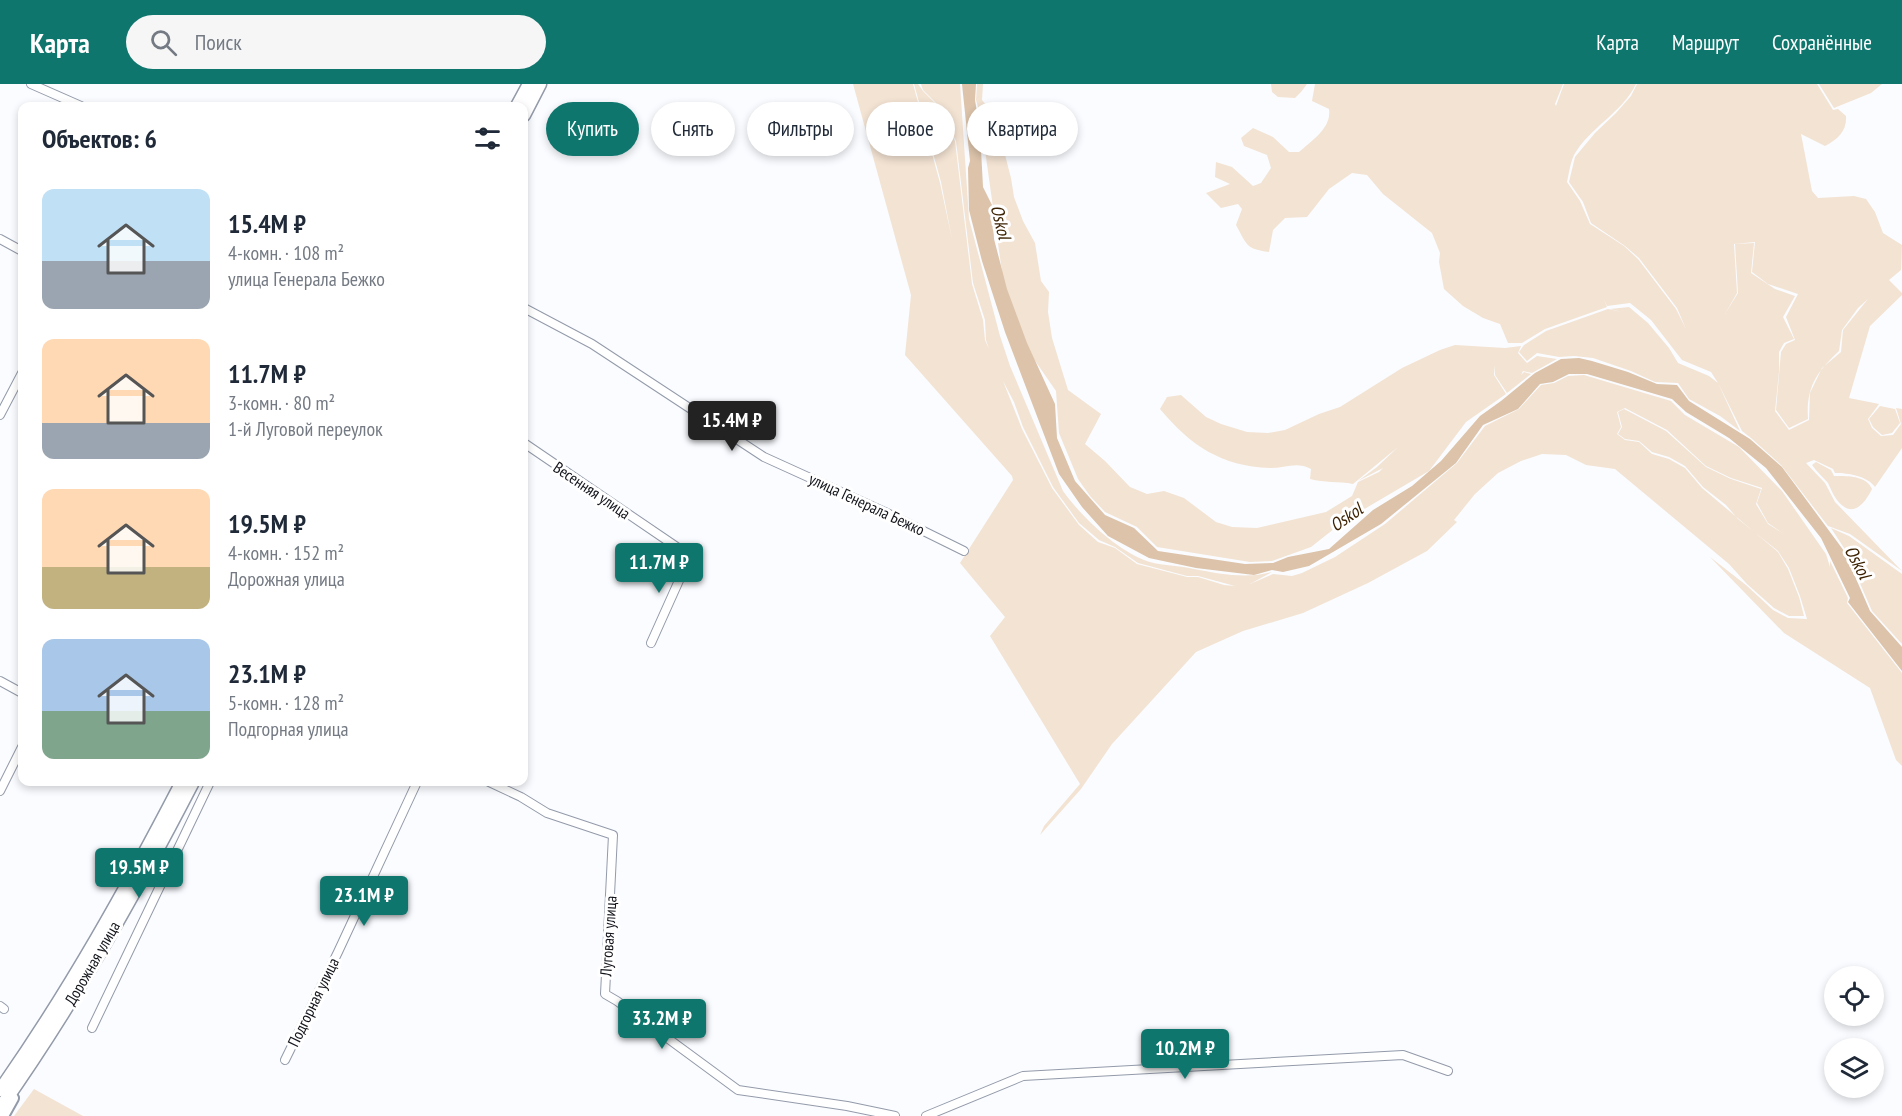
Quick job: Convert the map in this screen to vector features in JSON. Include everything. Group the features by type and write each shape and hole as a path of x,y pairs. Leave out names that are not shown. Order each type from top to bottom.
{"main road":[{"path":"519,102 529,84"},
{"path":"528,107 540,84"},
{"name":"Дорожная улица","path":"0,1108 85,960 180,786"},
{"name":"Дорожная улица","path":"0,1090 33,1052 93,964 191,786"},
{"path":"0,1081 33,1052"},
{"path":"3,1116 33,1052"}],"street":[{"path":"31,84 72,102"},
{"path":"0,239 18,249"},
{"name":"улица Генерала Бежко","path":"528,310 592,344 764,457 964,551"},
{"path":"0,415 18,381"},
{"name":"Весенняя улица","path":"528,446 690,556 651,643"},
{"path":"0,681 18,691"},
{"path":"0,791 18,755"},
{"name":"Дорожная улица","path":"92,1028 208,786"},
{"name":"Подгорная улица","path":"285,1060 415,786"},
{"name":"Луговая улица","path":"498,786 521,796 546,813 614,835 605,994 738,1090 895,1116"},
{"path":"926,1116 1023,1076 1403,1055 1448,1071"}],"shaded area":[{"path":"853,84 913,84 918,102 866,102 866,131"},
{"path":"914,84 918,84 934,102 919,102"},
{"path":"921,84 960,84 969,219 1010,366 1063,491 1089,521 1121,547 1144,560 1214,573 1252,575 1272,572 1250,584 1273,574 1292,576 1302,573 1335,557 1385,524 1457,463 1485,426 1519,409 1541,385 1554,383 1568,376 1584,375 1671,401 1685,415 1739,447 1782,491 1826,554 1830,567 1830,561 1848,598 1847,603 1902,673 1902,766 1896,760 1870,688 1784,633 1710,557 1773,610 1788,618 1807,619 1789,568 1778,551 1754,532 1778,552 1788,569 1804,616 1789,616 1774,608 1729,564 1615,469 1586,465 1566,455 1542,454 1521,461 1498,473 1475,494 1454,520 1457,522 1427,551 1368,583 1303,613 1243,631 1196,652 1112,744 1081,789 1040,835 1044,826 1080,784 990,636 1005,617 960,563 1013,480 1012,476 905,355 911,295 873,156 933,156 952,239 941,182 934,156 955,156 955,141 972,284 989,349 985,320 973,283 955,139 955,102 935,102 923,90","holes":["1003,381 1053,487 1079,523 1099,540 1115,547 1138,563 1187,576 1198,576 1235,586 1198,577 1187,577 1137,564 1115,548 1098,542 1079,525 1052,488 1022,429","1625,408 1667,430 1706,466 1731,478 1762,488 1757,503 1768,523 1784,534 1768,524 1756,504 1761,489 1731,479 1706,467 1666,431 1624,409 1618,412 1622,427 1618,434 1625,439 1639,441 1652,452 1669,457 1685,466 1703,487 1726,505 1736,517 1702,488 1685,468 1669,459 1652,454 1639,442 1625,440 1617,434 1621,427 1617,412"]},
{"path":"962,84 976,84 975,102 967,102 967,132"},
{"path":"977,84 983,84 984,102 976,100"},
{"path":"1271,84 1307,84 1295,98 1278,97 1272,92"},
{"path":"1315,84 1563,84 1556,106 1564,84 1636,84 1623,103 1581,145 1574,155 1567,182 1580,201 1590,224 1624,246 1638,259 1676,309 1686,329 1677,308 1639,258 1625,246 1591,223 1583,202 1569,182 1575,157 1631,96 1637,84 1817,84 1833,110 1838,109 1846,116 1846,121 1841,134 1825,146 1801,134 1812,191 1818,198 1854,196 1866,199 1875,212 1883,233 1902,245 1901,270 1889,280 1902,295 1870,326 1849,398 1879,404 1868,419 1872,428 1881,436 1893,435 1901,424 1896,408 1902,409 1902,448 1875,487 1863,478 1835,473 1833,469 1814,460 1806,463 1825,483 1835,502 1902,571 1850,534 1828,526 1781,465 1742,431 1711,372 1682,360 1651,320 1630,303 1607,306 1604,300 1607,307 1545,329 1522,343 1508,343 1500,324 1483,318 1463,306 1444,289 1439,262 1440,253 1432,233 1383,194 1367,175 1352,173 1329,189 1307,217 1285,218 1273,230 1269,252 1248,245 1236,225 1242,209 1238,204 1221,208 1206,193 1230,184 1215,177 1216,162 1232,167 1253,186 1261,183 1271,168 1267,155 1244,146 1241,138 1253,128 1273,137 1289,152 1299,152 1320,134 1329,116 1329,109 1312,101","holes":["1755,242 1752,272 1768,284 1798,294 1786,317 1795,340 1786,344 1781,352 1776,410 1789,428 1808,419 1810,393 1809,420 1789,430 1775,411 1779,352 1784,343 1794,339 1783,317 1795,296 1775,289 1751,273 1754,243 1735,244 1738,293 1725,314 1737,293 1734,244","1868,299 1843,330 1841,352 1825,366 1839,351 1842,330 1858,308","1821,371 1810,393 1814,380"]},
{"path":"1819,84 1882,84 1871,93 1834,108"},
{"path":"969,156 981,156 983,187 992,205 994,239 1007,289 1027,343 1055,404 1057,438 1075,481 1105,515 1134,528 1158,551 1245,564 1273,563 1288,557 1329,549 1373,510 1412,486 1441,461 1480,416 1535,373 1561,359 1579,358 1628,372 1657,384 1677,385 1689,401 1750,439 1782,467 1844,551 1870,611 1902,647 1902,671 1848,602 1850,598 1821,538 1766,468 1729,438 1686,412 1672,399 1587,374 1569,374 1553,382 1540,384 1518,409 1483,425 1456,463 1381,524 1309,566 1283,572 1272,570 1254,575 1196,568 1149,558 1108,536 1082,507 1059,474 1005,332 982,261 969,210 968,168"},
{"path":"986,156 1005,156 1014,197 1035,243 1041,281 1049,292 1048,312 1052,338 1068,390 1101,414 1085,444 1130,487 1147,494 1164,491 1184,498 1216,522 1232,527 1257,528 1326,512 1352,496 1358,482 1379,472 1383,468 1358,481 1398,447 1353,484 1310,479 1311,469 1301,465 1270,468 1236,463 1208,452 1183,434 1160,409 1167,397 1181,395 1206,417 1221,424 1247,432 1268,433 1285,430 1340,407 1402,368 1455,345 1505,348 1521,346 1518,353 1527,363 1537,356 1557,359 1532,373 1523,371 1521,375 1524,372 1531,374 1507,393 1495,375 1494,365 1494,375 1506,394 1466,422 1429,471 1344,521 1311,547 1272,561 1250,562 1157,547 1137,527 1105,512 1090,496 1078,479 1059,433 1056,391 1029,352 1003,279"},
{"path":"1629,307 1648,323 1678,363 1709,376 1718,383 1740,431 1720,416 1689,399 1678,383 1655,382 1593,358 1559,357 1537,353 1527,361 1519,352 1524,345 1546,331 1608,309 1622,312 1610,309"},
{"path":"1880,406 1895,409 1900,423 1892,433 1882,435 1873,427 1869,419"},
{"path":"1816,462 1831,470 1834,476 1855,477 1869,484 1872,489 1861,505 1853,509 1842,506 1828,483 1812,465"},
{"path":"1831,528 1849,536 1902,574 1902,644 1872,611 1846,551"},
{"path":"34,1089 83,1116 14,1116"}],"water label":[{"name":"Oskol","path":"1001,222"},
{"name":"Oskol","path":"1346,517"},
{"name":"Oskol","path":"1858,562"}]}
